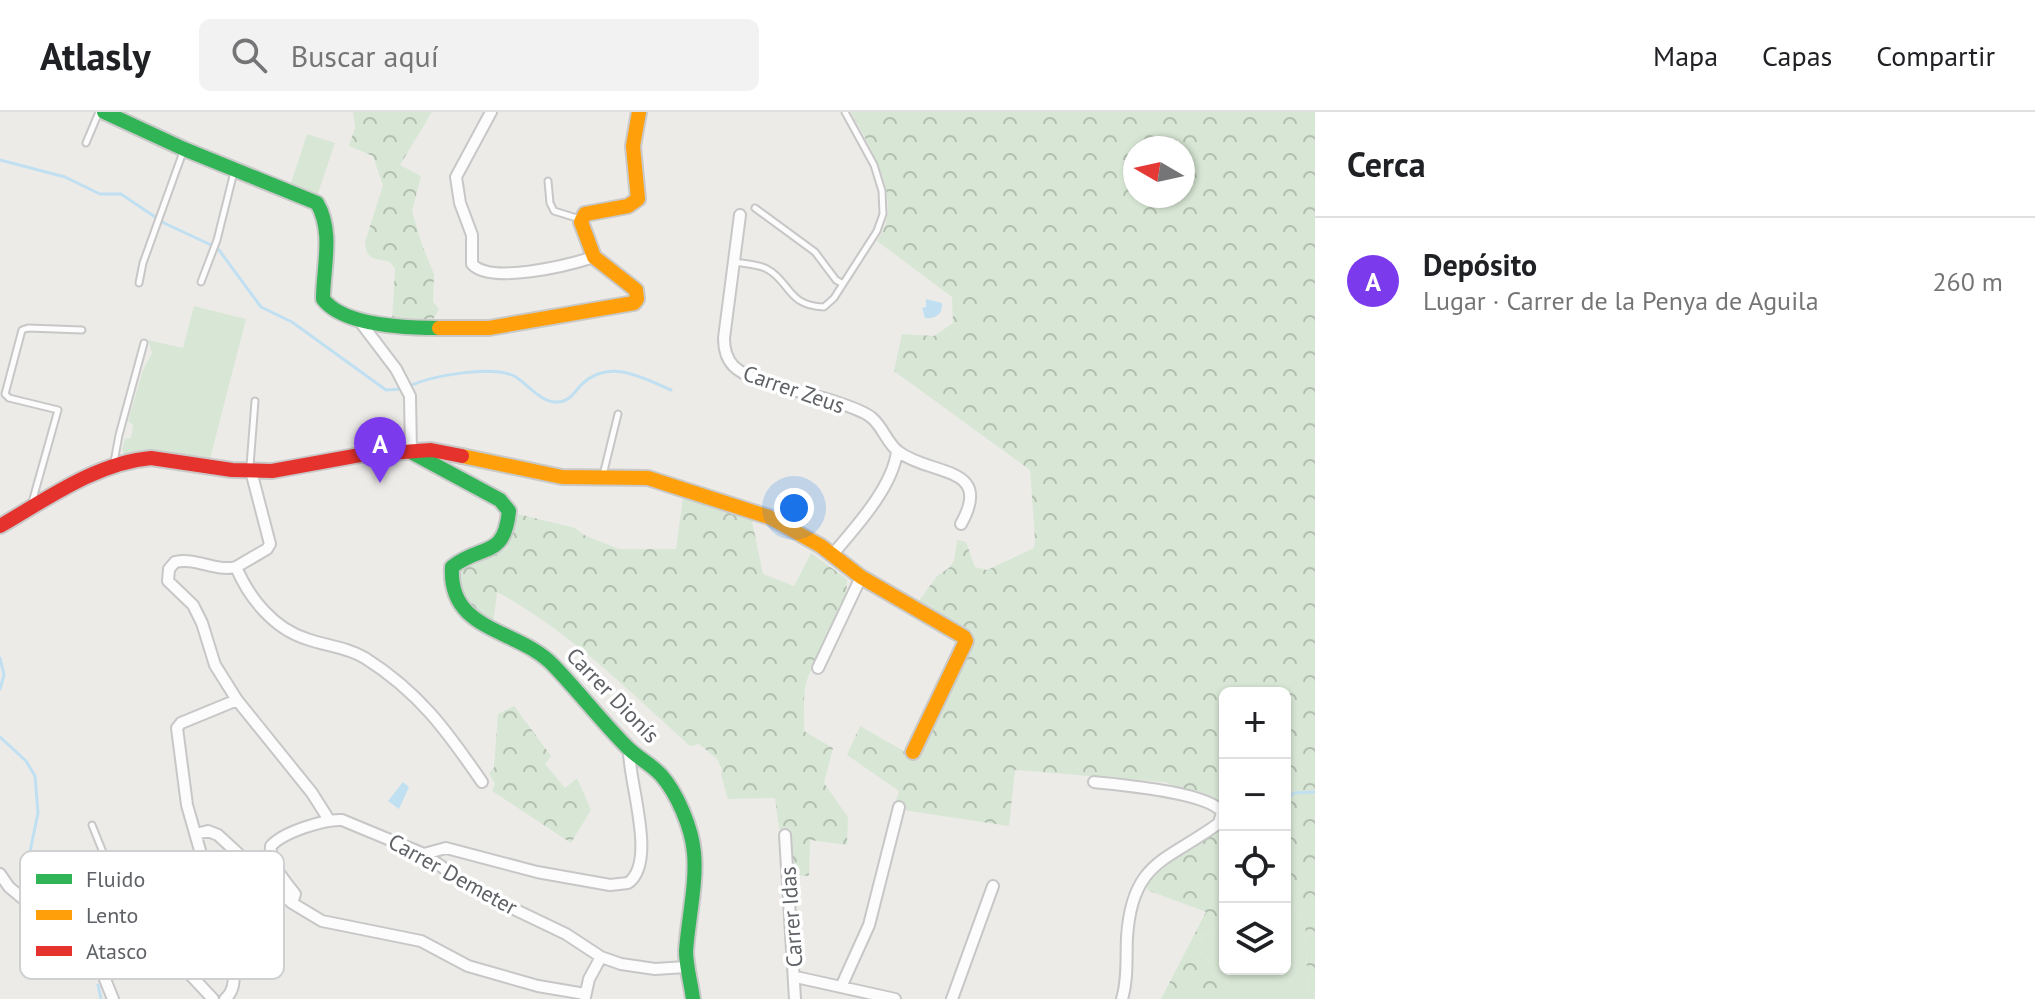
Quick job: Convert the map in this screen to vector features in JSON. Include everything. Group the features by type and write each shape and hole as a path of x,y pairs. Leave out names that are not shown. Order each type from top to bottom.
{"street":[{"path":"102,112 184,149 313,200 320,206 325,225 323,299 329,307 358,319 418,328 489,328 634,303 636,290 594,257 581,219 588,212 628,206 638,199 633,140 639,112"},
{"path":"491,112 456,177 460,203 472,235 472,264 483,271 507,273 545,269 594,257"},
{"name":"Carrer Zeus","path":"740,215 724,338 725,356 739,372 760,381 861,411 879,425 897,452"},
{"path":"358,319 396,369 410,396 411,452"},
{"path":"0,526 92,474 115,465 151,458 251,471 300,468 360,455 431,450 562,477 648,478 759,513 786,525 861,577 966,641 913,752"},
{"name":"Carrer Dionís","path":"411,452 500,500 509,511 506,533 496,546 452,567 451,585 463,609 479,623 544,656 629,749 655,768 679,805 692,841 694,867 686,967 693,999"},
{"path":"832,555 868,513 895,463 897,452 955,476 967,485 971,503 961,524"},
{"path":"251,471 270,544 267,549 236,567 218,569 183,560 175,562 167,573 168,581 196,611 215,665 237,700 312,793 329,820 285,835 271,846 271,851"},
{"path":"236,567 246,588 286,631 362,656 429,709 482,782"},
{"path":"818,668 861,577"},
{"path":"201,851 185,793 177,728 181,723 237,700"},
{"path":"424,854 446,848 537,872 610,885 628,883 638,872 642,852 628,766 629,749"},
{"path":"1094,782 1170,792 1213,804 1222,812 1219,823 1159,861 1141,882 1131,912 1122,999"},
{"path":"841,987 869,925 899,807"},
{"name":"Carrer Demeter","path":"329,820 348,821 424,854 482,894 555,928 601,957 621,964 655,969 686,967"},
{"path":"196,834 211,831 235,851"},
{"name":"Carrer Idas","path":"785,835 795,999"},
{"path":"0,874 20,896"},
{"path":"284,878 295,894 292,903"},
{"path":"952,999 993,886"},
{"path":"284,896 326,923 418,940 468,966 585,996 589,979 601,957"},
{"path":"796,977 895,999"},
{"path":"105,979 113,999"},
{"path":"195,979 213,999"},
{"path":"225,999 234,984 233,979"}],"lane":[{"path":"86,143 102,112"},
{"path":"734,262 766,268 793,296 815,307 828,305 877,231 883,200 874,165 845,112"},
{"path":"139,283 143,263 184,149"},
{"path":"201,282 217,240 235,170"},
{"path":"548,181 554,211 581,219"},
{"path":"755,208 815,252 836,280 843,284"},
{"path":"31,510 30,503 58,410 6,396 5,390 25,328 82,330"},
{"path":"115,465 119,435 144,343"},
{"path":"251,471 249,455 255,401"},
{"path":"602,477 618,414"},
{"path":"92,825 102,851"}],"green space":[{"path":"353,112 432,112 400,165 421,176 412,211 434,274 433,302 439,309 431,323 392,321 395,269 390,262 372,258 367,253 365,242 383,185 373,156 349,146 355,127"},
{"path":"851,112 1315,112 1315,999 1306,999 1305,922 1291,902 1291,687 1219,687 1219,801 1164,782 1015,770 1009,826 903,810 895,804 899,791 847,755 860,726 916,758 973,641 972,631 919,601 937,576 954,561 957,540 966,542 975,567 987,570 1034,548 1035,540 1030,470 894,371 902,334 934,336 953,323 952,297 877,241 885,226 888,209 887,193 875,158"},
{"path":"307,134 335,143 317,196 290,186"},
{"path":"194,306 246,319 210,459 152,454 125,456 122,450 125,439 131,438 133,425 128,421 143,370 152,353 148,340 183,348"},
{"path":"683,498 752,521 763,574 794,586 811,553 847,579 838,616 805,686 804,731 833,748 824,783 848,817 847,845 810,840 809,876 793,875 790,829 779,829 775,798 728,799 717,759 699,744 690,746 574,644 497,592 493,625 486,621 470,605 455,578 461,566 507,548 518,514 575,528 584,535 619,549 676,549"},
{"path":"514,706 551,756 545,764 565,788 577,778 591,810 571,843 492,791 495,784 489,773 494,768 498,714"},
{"path":"1219,828 1219,926 1201,936 1203,956 1219,969 1219,975 1224,975 1237,999 1161,999 1206,912 1147,890 1150,879 1168,861"},
{"path":"1291,902 1305,922 1306,999 1237,999 1224,975 1291,975"},
{"path":"1219,926 1219,969 1203,956 1201,936"}],"water":[{"path":"926,299 942,303 938,315 925,318 922,308 926,307"},
{"path":"403,782 409,787 399,809 388,801"}],"waterway":[{"path":"0,160 65,177 100,194 121,194 164,223 209,244 219,250 261,307 292,322 386,390 402,389"},
{"path":"409,386 447,375 478,371 506,373 541,397 551,402 561,402 592,377 614,371 625,372 671,390"},
{"path":"0,658 4,675 0,689"},
{"path":"0,737 26,761 35,776 38,813 30,851"},
{"path":"1291,795 1315,792"},
{"path":"98,985 101,999"}],"traffic: fast":[{"path":"104,112 184,149 317,203 326,238 323,299 332,308 376,324 439,328"},
{"path":"411,452 500,500 509,511 497,544 452,567 454,589 461,605 488,627 523,644 554,666 628,748 661,775 678,801 690,833 695,864 686,951 693,999"}],"traffic: slow":[{"path":"439,328 489,328 634,303 636,290 594,257 581,222 585,214 628,206 638,199 633,146 639,112"},
{"path":"462,456 562,477 648,478 769,517 821,546 861,577 964,637 966,641 913,752"}],"traffic: jam":[{"path":"0,526 91,475 131,461 151,458 232,470 272,471 360,455 431,450 462,456"}],"place":[{"name":"Depósito","path":"380,483"}]}
